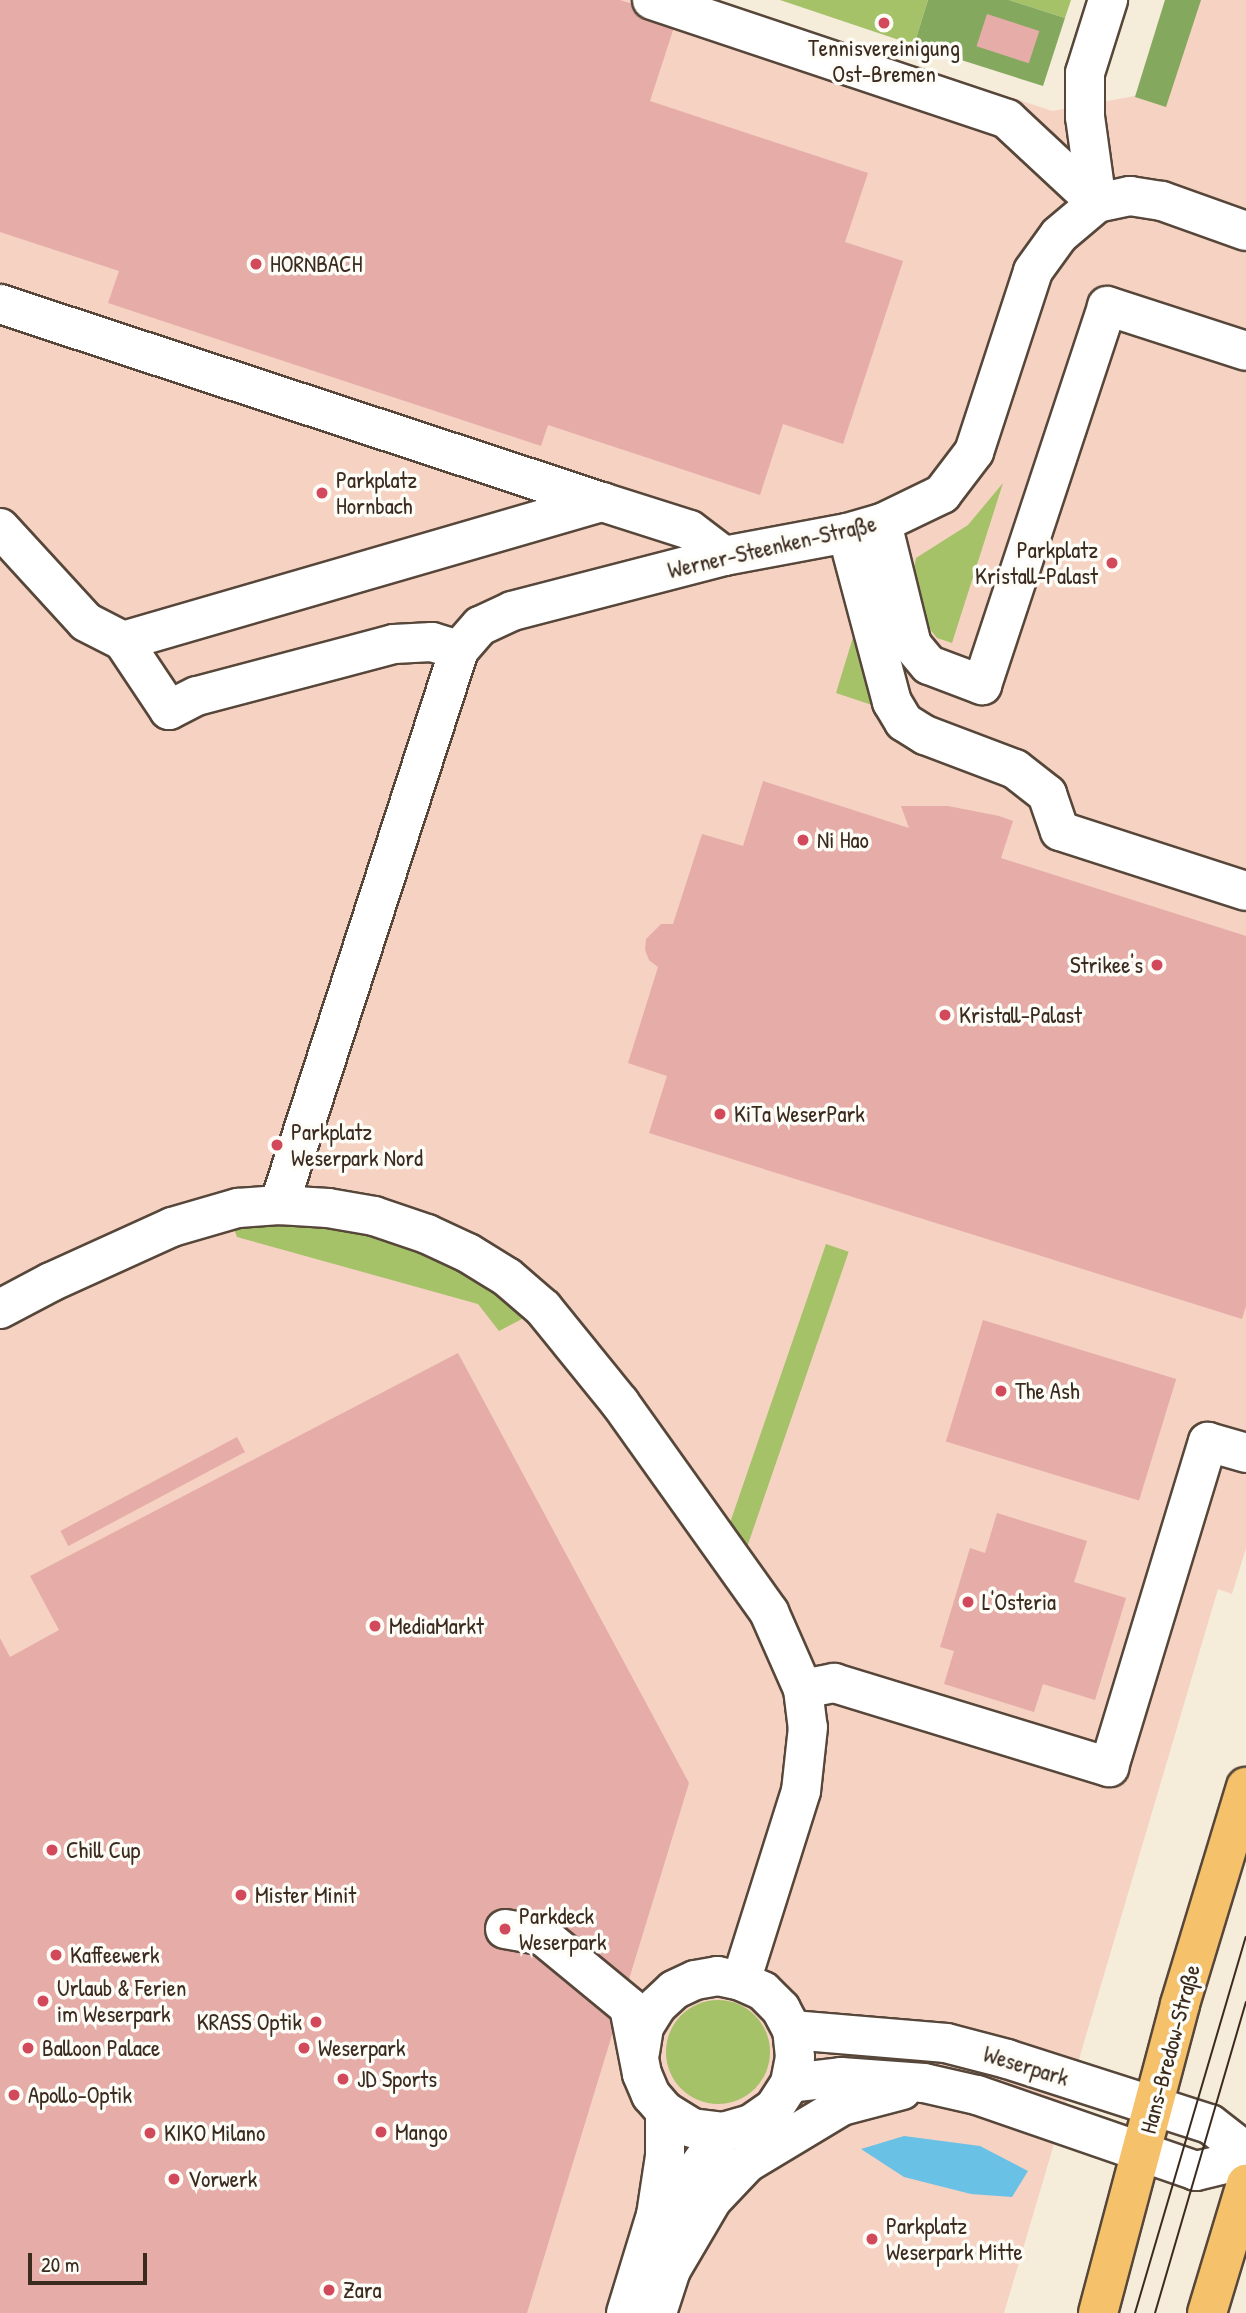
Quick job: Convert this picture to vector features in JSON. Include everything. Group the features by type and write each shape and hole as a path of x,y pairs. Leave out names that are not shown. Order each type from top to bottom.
{"main road":[{"name":"Hans-Bredow-Straße","path":"1098,2313 1180,2004 1246,1787"},
{"path":"1207,2313 1246,2184"}],"street":[{"path":"652,0 1007,119 1097,203"},
{"path":"1097,203 1085,117 1085,73 1108,0"},
{"name":"Werner-Steenken-Straße","path":"459,650 480,626 512,611 724,556 864,528 942,494 974,452 1033,271 1059,236 1097,203 1130,196 1162,201 1246,231"},
{"path":"0,304 690,530 724,556"},
{"path":"864,528 912,645 929,665 982,685 1107,306 1246,351"},
{"path":"123,641 602,502"},
{"path":"0,528 86,622 123,641 169,710 197,696 394,643 432,642 459,650 279,1205"},
{"path":"864,528 892,702 904,722 925,736 1015,769 1047,794 1060,831 1246,891"},
{"path":"0,1309 51,1282 172,1227 238,1208 279,1205 328,1208 374,1216 427,1234 468,1253 507,1277 543,1308 620,1403 769,1612 803,1689 808,1727 801,1791 741,1980"},
{"path":"803,1689 834,1683 1109,1767 1208,1441 1246,1453"},
{"path":"505,1929 543,1936 643,2006"},
{"path":"718,1976 741,1980 763,1991 781,2009 792,2030 795,2057 790,2083 774,2108 751,2124 723,2132 692,2128 665,2111 651,2095 642,2074 640,2052 644,2027 643,2006 695,1980 718,1976"},
{"name":"Weserpark","path":"792,2030 946,2043 1007,2059 1210,2124 1246,2152"},
{"name":"Weserpark","path":"790,2083 841,2077 924,2083 977,2095 1196,2171 1246,2159"},
{"path":"671,2270 712,2200 747,2163 842,2106 924,2083"},
{"path":"626,2313 656,2215 665,2155 665,2111"},
{"path":"657,2313 671,2270 676,2229 695,2172 723,2132"}],"shaded area":[{"path":"0,0 718,0 1052,111 1135,96 1165,0 1246,0 1246,1548 1232,1594 1218,1589 1004,2313 0,2313"}],"green space":[{"name":"Tennisvereinigung Ost-Bremen","path":"780,0 928,0 914,45"},
{"path":"928,0 1009,0 1065,18 1043,86 914,45"},
{"name":"Tennisvereinigung Ost-Bremen","path":"1009,0 1071,0 1065,18"},
{"path":"1165,0 1201,0 1166,107 1135,97"},
{"path":"1003,483 952,643 937,638 925,623 913,573 916,558 968,525"},
{"path":"858,621 881,708 836,693"},
{"path":"328,1208 543,1308 499,1331 478,1304 237,1237 227,1211"},
{"path":"826,1244 849,1252 743,1558 721,1550"},
{"path":"718,2000 738,2004 755,2015 766,2032 770,2052 766,2072 755,2089 738,2100 718,2104 698,2100 681,2089 670,2072 666,2052 670,2032 681,2015 698,2004"}],"water":[{"path":"904,2136 980,2146 1028,2171 1012,2197 971,2194 904,2177 861,2149"}],"building":[{"path":"0,0 620,0 677,18 650,101 868,173 845,242 903,261 843,444 783,424 760,495 548,425 541,446 108,303 119,271 0,232"},
{"path":"987,14 1039,31 1029,63 976,46"},
{"name":"Kristall-Palast","path":"763,781 909,828 901,806 948,806 999,816 1013,821 1001,858 1246,936 1246,1306 1242,1319 649,1133 667,1076 628,1063 658,967 649,960 645,950 646,939 661,924 673,924 702,834 743,846"},
{"path":"983,1320 1176,1379 1139,1501 946,1441"},
{"name":"Weserpark","path":"458,1353 689,1783 527,2313 0,2313 0,1638 10,1657 59,1630 30,1576"},
{"path":"237,1437 245,1452 68,1546 60,1531"},
{"path":"997,1513 1087,1541 1074,1582 1126,1598 1095,1700 1043,1684 1034,1712 944,1684 954,1651 940,1647 970,1548 985,1553"}],"tram line":[{"path":"1135,2313 1246,1937"},
{"path":"1155,2313 1246,2002"}],"place":[{"name":"Tennisvereinigung Ost-Bremen","path":"884,23"},
{"name":"HORNBACH","path":"256,264"},
{"name":"Parkplatz Hornbach","path":"322,493"},
{"name":"Parkplatz Kristall-Palast","path":"1112,563"},
{"name":"Ni Hao","path":"803,840"},
{"name":"Strikee's","path":"1157,965"},
{"name":"Kristall-Palast","path":"945,1015"},
{"name":"KiTa WeserPark","path":"720,1114"},
{"name":"Parkplatz Weserpark Nord","path":"277,1145"},
{"name":"The Ash","path":"1001,1391"},
{"name":"L'Osteria","path":"968,1602"},
{"name":"MediaMarkt","path":"375,1626"},
{"name":"Chill Cup","path":"52,1850"},
{"name":"Mister Minit","path":"241,1895"},
{"name":"Parkdeck Weserpark","path":"505,1929"},
{"name":"Kaffeewerk","path":"56,1955"},
{"name":"Urlaub & Ferien im Weserpark","path":"43,2001"},
{"name":"KRASS Optik","path":"316,2022"},
{"name":"Balloon Palace","path":"28,2048"},
{"name":"Weserpark","path":"304,2048"},
{"name":"JD Sports","path":"343,2079"},
{"name":"Apollo-Optik","path":"14,2095"},
{"name":"Mango","path":"381,2132"},
{"name":"KIKO Milano","path":"150,2133"},
{"name":"Vorwerk","path":"174,2179"},
{"name":"Parkplatz Weserpark Mitte","path":"872,2239"},
{"name":"Zara","path":"329,2290"}]}
